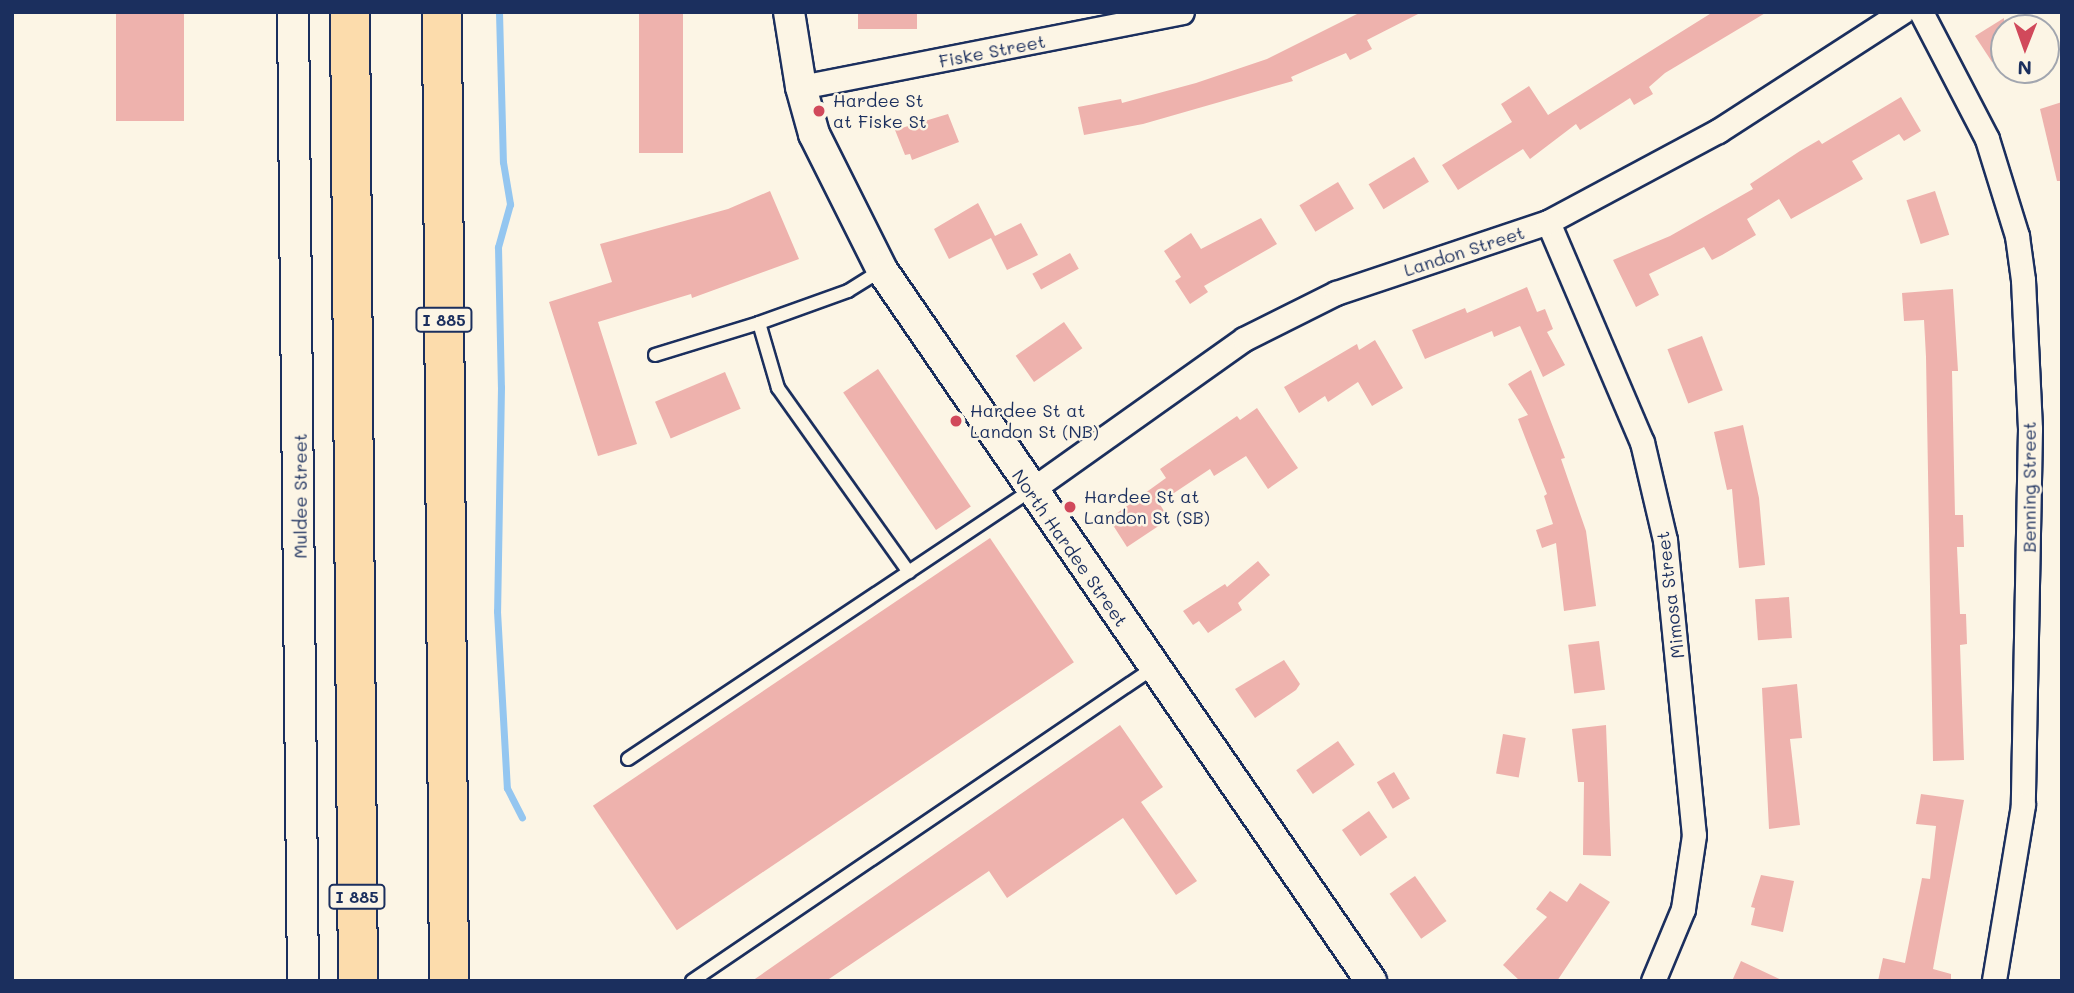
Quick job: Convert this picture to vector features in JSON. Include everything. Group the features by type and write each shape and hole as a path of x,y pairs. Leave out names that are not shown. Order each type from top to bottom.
{"highway":[{"name":"I 885","path":"350,12 358,981"},
{"name":"I 885","path":"442,12 449,981"}],"street":[{"name":"Muldee Street","path":"293,12 303,981"},
{"name":"North Hardee Street","path":"789,12 801,87 826,164 882,270 1030,491 1371,981"},
{"name":"Fiske Street","path":"801,87 1182,12"},
{"name":"Landon Street","path":"1030,491 1244,339 1336,293 1548,222 1718,131 1902,12"},
{"name":"Benning Street","path":"1921,12 1987,139 2017,236 2023,280 2030,429 2026,739 2018,850 1994,981"},
{"name":"Mimosa Street","path":"1548,222 1642,442 1665,540 1694,835 1683,909 1653,981"}],"lane":[{"path":"655,355 759,323 848,291 882,270"},
{"path":"759,323 778,388 909,572"},
{"path":"628,759 1030,491"},
{"path":"692,981 1153,668"}],"building":[{"path":"116,12 184,12 184,121 116,121"},
{"path":"639,12 683,12 683,153 639,153"},
{"path":"858,12 917,12 917,29 858,29"},
{"path":"1361,12 1422,12 1367,40 1372,49 1350,60 1346,53 1291,77 1293,81 1143,124 1084,135 1078,107 1121,99 1122,103 1196,83 1267,59"},
{"path":"1713,12 1767,12 1665,73 1649,87 1653,94 1634,105 1630,98 1580,130 1576,124 1530,159 1523,149 1458,190 1442,165 1512,122 1501,104 1529,86 1548,115"},
{"path":"1990,27 1990,59 1975,36"},
{"path":"1901,97 1921,131 1904,141 1899,134 1852,161 1863,179 1791,219 1779,199 1747,219 1756,235 1722,255 1712,260 1704,247 1649,274 1659,295 1636,307 1613,260 1670,236 1753,189 1750,184 1800,151 1819,140 1822,144"},
{"path":"2062,102 2062,181 2057,181 2040,109"},
{"path":"948,114 959,142 912,160 910,154 905,155 895,130"},
{"path":"1414,157 1429,182 1384,209 1369,184"},
{"path":"1338,182 1354,209 1315,232 1299,205"},
{"path":"770,191 799,259 692,298 691,294 598,322 637,444 598,456 549,302 612,282 600,244 728,209"},
{"path":"1935,191 1949,235 1921,244 1906,200"},
{"path":"978,203 995,236 1021,223 1038,255 1007,270 991,238 949,259 934,229"},
{"path":"1261,218 1277,244 1204,286 1208,292 1190,304 1175,281 1181,277 1164,251 1191,233 1201,249"},
{"path":"1070,253 1079,269 1041,290 1032,274"},
{"path":"1527,287 1537,312 1545,309 1553,329 1547,332 1565,365 1543,377 1520,326 1494,337 1492,331 1425,359 1412,330 1465,308 1467,313"},
{"path":"1953,289 1958,371 1952,371 1955,515 1963,515 1964,547 1957,547 1960,614 1966,614 1967,644 1960,645 1964,760 1933,761 1924,320 1904,321 1902,293"},
{"path":"1064,322 1082,348 1034,382 1016,356"},
{"path":"1702,336 1723,390 1688,403 1667,349"},
{"path":"1375,340 1403,388 1372,406 1358,382 1328,402 1325,396 1299,413 1284,387 1357,344 1359,350"},
{"path":"878,369 971,507 936,530 843,392"},
{"path":"1531,370 1565,458 1561,459 1586,531 1596,606 1564,611 1556,543 1542,548 1536,530 1553,524 1544,496 1547,494 1518,419 1528,415 1508,384"},
{"path":"725,372 741,409 671,439 655,402"},
{"path":"1257,408 1298,468 1268,489 1246,456 1214,476 1210,469 1159,503 1169,519 1127,547 1109,519 1166,478 1160,469 1237,416 1240,420"},
{"path":"1743,425 1759,498 1765,565 1739,568 1732,489 1727,490 1714,432"},
{"path":"990,538 1074,662 677,930 593,806"},
{"path":"1258,561 1270,575 1238,603 1242,610 1208,633 1199,621 1193,625 1183,611 1225,584 1227,587"},
{"path":"1789,597 1792,638 1758,640 1755,599"},
{"path":"1599,641 1605,690 1574,693 1568,645"},
{"path":"1284,660 1300,684 1296,690 1255,718 1235,689"},
{"path":"1797,684 1802,738 1790,739 1800,825 1769,829 1762,688"},
{"path":"1120,725 1163,787 1141,802 1197,881 1176,895 1123,818 1007,898 989,871 826,981 752,981"},
{"path":"1606,725 1611,856 1583,855 1584,782 1578,782 1572,729"},
{"path":"1503,734 1526,738 1519,777 1496,773"},
{"path":"1338,741 1355,765 1313,794 1296,770"},
{"path":"1394,772 1410,799 1393,809 1377,782"},
{"path":"1921,794 1964,800 1933,969 1951,974 1951,981 1878,981 1883,958 1905,963 1922,878 1930,879 1936,826 1916,824"},
{"path":"1369,811 1387,837 1360,856 1342,830"},
{"path":"1761,875 1794,881 1783,932 1751,925 1755,908 1751,907"},
{"path":"1415,876 1447,921 1421,939 1390,894"},
{"path":"1580,883 1610,902 1557,981 1520,981 1503,965 1547,917 1536,909 1550,891 1567,902"},
{"path":"1741,961 1784,981 1732,981"}],"waterway":[{"path":"499,12 503,162 510,204 498,247 501,387 497,611 507,788 522,817"}],"place":[{"name":"Hardee St at Fiske St","path":"819,111"},
{"name":"Hardee St at Landon St (NB)","path":"956,421"},
{"name":"Hardee St at Landon St (SB)","path":"1070,507"}]}
